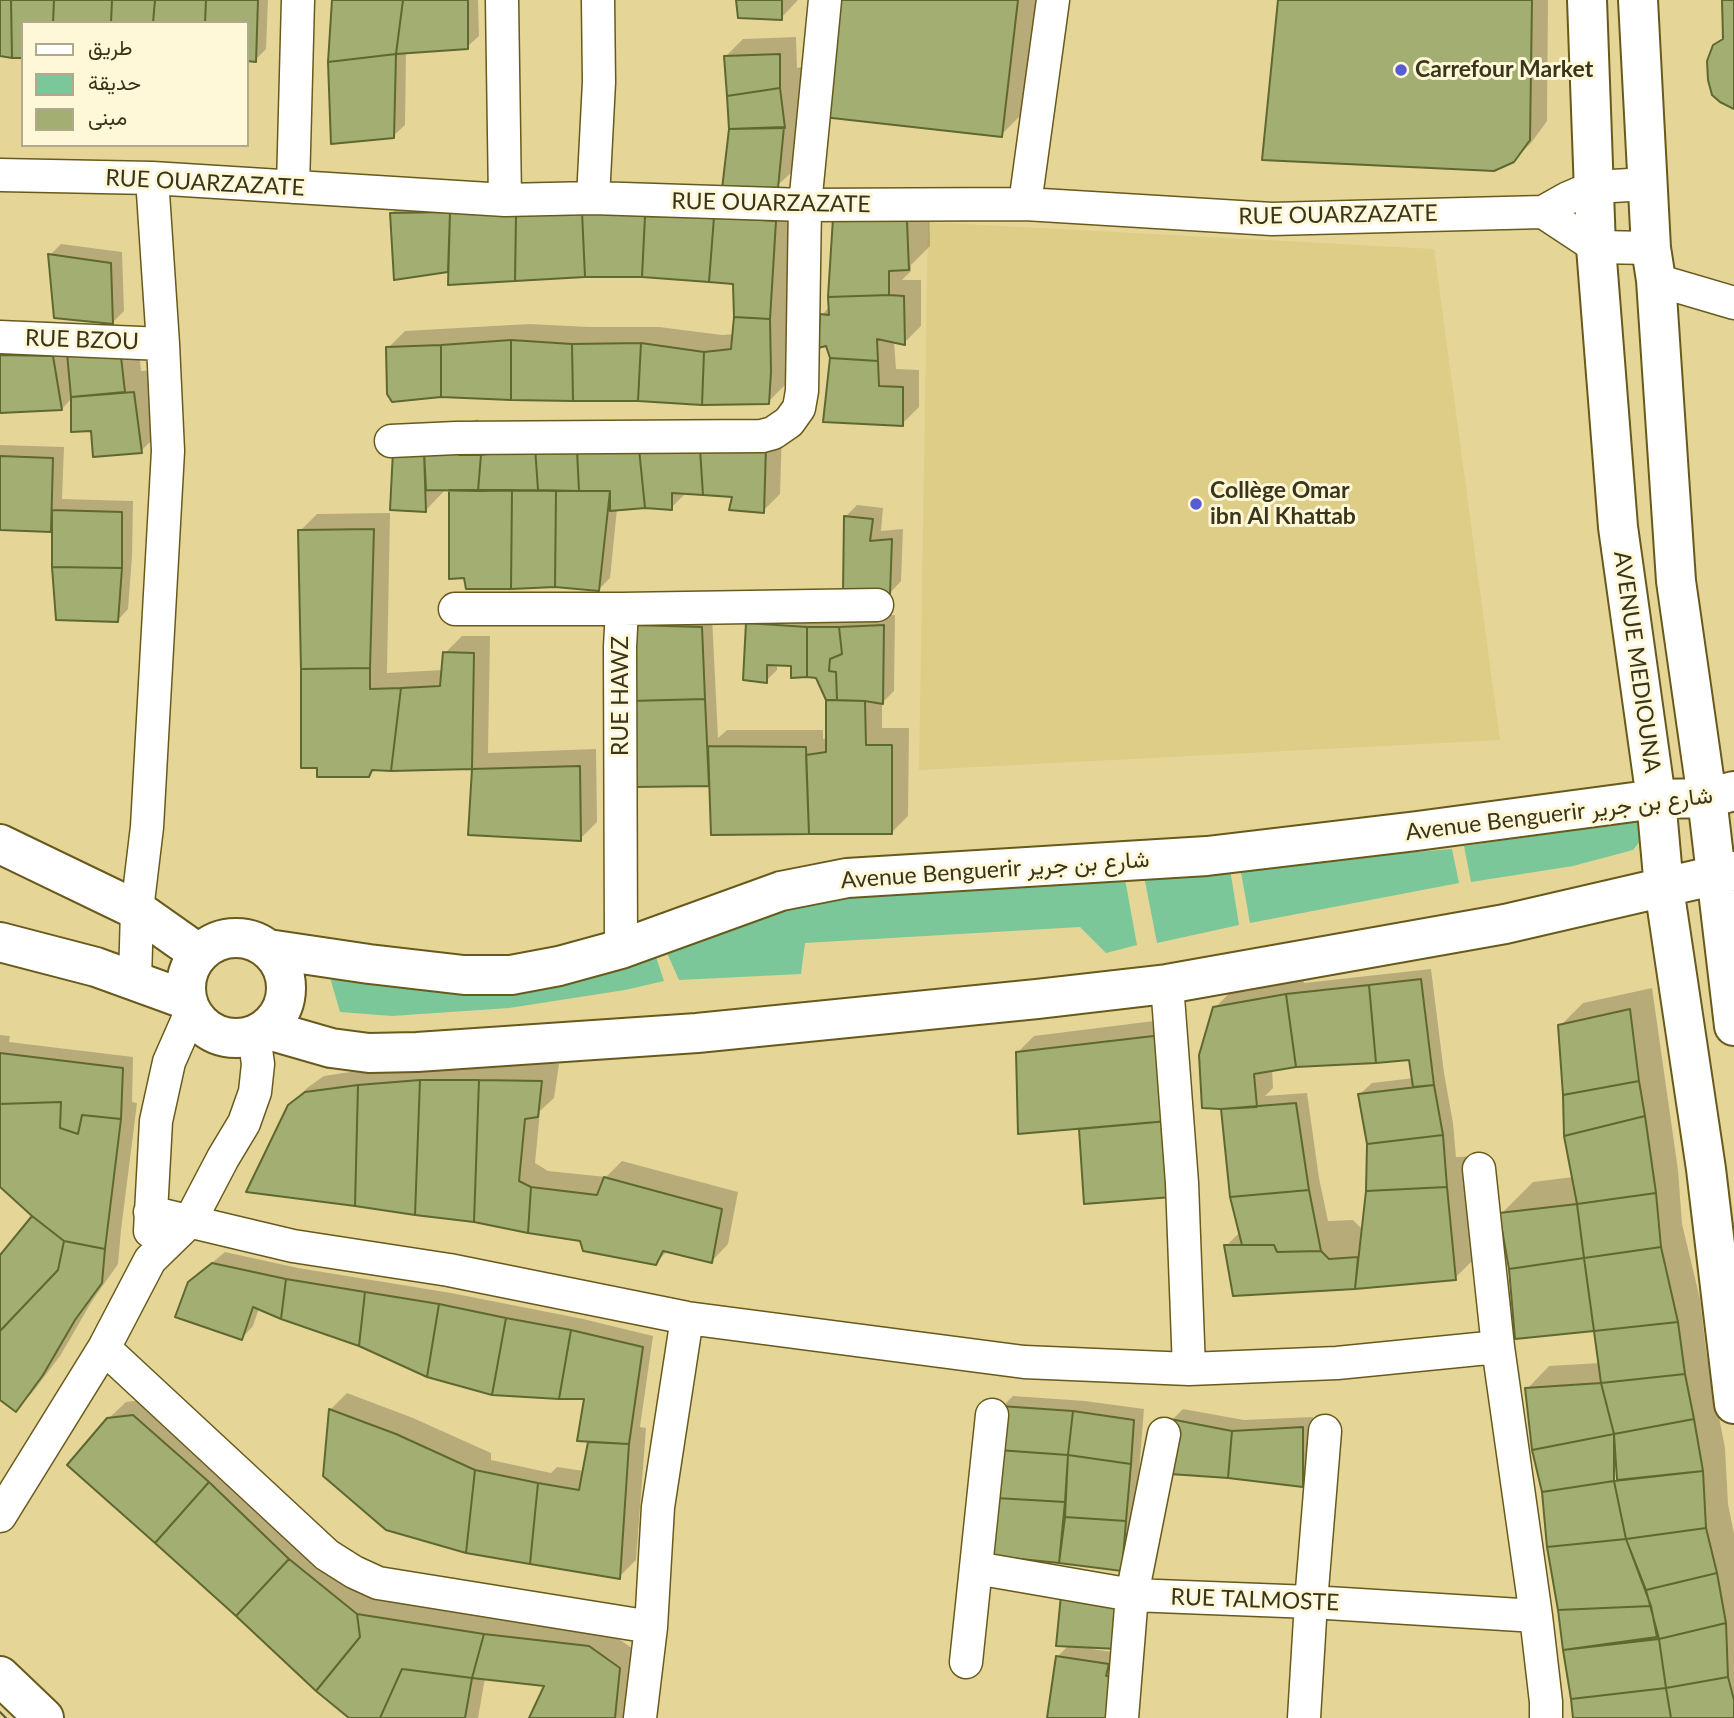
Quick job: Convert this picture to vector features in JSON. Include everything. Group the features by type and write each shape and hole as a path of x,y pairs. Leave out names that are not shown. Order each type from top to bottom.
{"main road":[{"name":"AVENUE MEDIOUNA","path":"1587,0 1596,247 1618,527 1657,799 1664,888 1706,1169 1734,1404"},
{"path":"1638,0 1653,264 1676,581 1721,794 1734,1026"},
{"name":"Avenue Benguerir شارع بن جرير","path":"268,949 464,975 511,975 559,966 621,949 781,891 847,878 1207,856 1657,799 1721,794"},
{"path":"0,844 137,910 198,953"},
{"path":"260,1032 344,1050 369,1053 417,1052 697,1033 1037,999 1167,984 1505,924 1725,873"},
{"path":"240,937 255,941 268,949 277,958 286,983 286,996 275,1020 260,1032 240,1038 225,1037 200,1024 189,1006 185,983 189,967 198,953 224,938 240,937"},
{"path":"0,942 96,967 135,981 189,1006"},
{"path":"0,1676 44,1718"}],"street":[{"path":"293,187 298,0"},
{"path":"502,0 505,200"},
{"path":"593,198 599,82 598,0"},
{"path":"391,441 456,438 762,436 774,433 789,422 799,408 802,391 805,205 825,0"},
{"path":"1026,204 1053,0"},
{"name":"RUE OUARZAZATE","path":"0,175 152,178 505,200 593,198 805,205 1026,204 1272,219 1543,212 1594,187 1648,184"},
{"path":"135,981 137,910 146,827 168,450 152,178"},
{"path":"1543,212 1596,247 1653,264 1734,303"},
{"name":"RUE BZOU","path":"0,337 163,344"},
{"path":"622,610 877,605"},
{"name":"RUE HAWZ","path":"456,609 622,610 621,949"},
{"path":"1167,984 1182,1183 1189,1368"},
{"path":"150,1260 156,1121 169,1062 189,1006"},
{"path":"0,1516 104,1348 150,1260 190,1221 244,1124 256,1092 260,1032"},
{"path":"1479,1170 1498,1347 1536,1616 1546,1718"},
{"path":"150,1212 293,1246 449,1270 687,1318 1024,1362 1189,1368 1337,1363 1498,1347"},
{"path":"640,1718 651,1627 658,1507 687,1318"},
{"path":"104,1348 327,1555 354,1573 378,1583 651,1627"},
{"path":"966,1662 992,1415"},
{"path":"1304,1718 1325,1431"},
{"path":"1122,1718 1132,1595 1164,1434"},
{"name":"RUE TALMOSTE","path":"976,1568 1132,1595 1311,1602 1536,1616"}],"shaded area":[{"name":"Collège Omar ibn Al Khattab","path":"928,222 1434,249 1500,740 919,770"}],"green space":[{"path":"1623,817 1639,821 1645,835 1633,850 1573,866 1471,882 1464,846 1569,831"},
{"path":"1452,849 1459,883 1250,923 1240,867"},
{"path":"1230,869 1239,925 1157,943 1144,876"},
{"path":"1125,879 1137,945 1106,953 1080,927 805,943 801,974 679,980 663,944 788,898"},
{"path":"653,948 664,981 625,990 509,1008 392,1016 340,1012 331,981 333,970"}],"building":[{"path":"0,0 11,0 12,58 0,56"},
{"path":"11,0 54,0 53,21 21,21 21,58 12,58"},
{"path":"54,0 112,0 111,21 53,21"},
{"path":"112,0 155,0 153,21 111,21"},
{"path":"155,0 206,0 205,21 153,21"},
{"path":"206,0 258,0 256,62 248,61 248,21 205,21"},
{"path":"332,0 403,0 396,54 328,62"},
{"path":"403,0 468,0 468,49 396,54"},
{"path":"736,0 782,0 782,20 738,18"},
{"path":"830,0 1018,0 1002,137 823,117"},
{"name":"Carrefour Market","path":"1278,0 1532,0 1530,140 1514,162 1494,171 1262,160"},
{"path":"1722,0 1734,0 1734,109 1712,95 1708,80 1707,61 1713,45 1723,39"},
{"path":"396,54 394,138 331,144 328,62"},
{"path":"780,54 780,88 727,96 724,56"},
{"path":"780,88 785,128 729,129 727,96"},
{"path":"784,127 778,188 722,189 729,129"},
{"path":"450,212 448,272 394,280 390,213"},
{"path":"450,212 516,215 515,281 448,285"},
{"path":"582,212 585,277 515,281 516,215"},
{"path":"582,212 645,216 642,277 585,277"},
{"path":"645,216 714,217 709,282 642,277"},
{"path":"714,217 776,221 770,319 734,317 733,284 709,282"},
{"path":"833,218 907,221 909,270 889,271 889,295 828,297"},
{"path":"48,254 111,263 113,324 54,318"},
{"path":"904,296 905,345 877,339 878,361 830,358 826,346 818,348 820,314 829,315 828,297"},
{"path":"734,317 770,319 769,404 702,405 704,352 731,349"},
{"path":"511,340 572,344 573,401 511,400"},
{"path":"511,340 511,400 441,397 441,345"},
{"path":"641,343 704,352 702,405 638,401"},
{"path":"641,343 638,401 573,401 572,344"},
{"path":"441,345 441,397 392,402 387,394 386,347"},
{"path":"67,353 121,357 125,392 71,397"},
{"path":"0,355 53,356 62,410 0,413"},
{"path":"830,358 878,361 879,386 903,387 903,426 823,422"},
{"path":"134,392 142,453 93,457 91,431 71,432 71,397"},
{"path":"456,440 459,455 481,455 478,491 426,490 424,451"},
{"path":"535,447 577,450 579,491 538,490"},
{"path":"535,447 538,490 478,491 481,455"},
{"path":"766,447 764,513 729,510 732,497 703,495 700,449"},
{"path":"639,449 700,449 703,495 672,493 672,510 645,508"},
{"path":"639,449 645,508 610,511 610,491 579,491 577,450"},
{"path":"393,451 424,451 426,512 390,510"},
{"path":"0,456 53,458 51,532 0,530"},
{"path":"449,490 512,490 511,589 466,589 464,578 449,579"},
{"path":"512,490 556,491 555,587 511,589"},
{"path":"556,491 610,491 599,591 555,587"},
{"path":"52,510 122,512 122,568 52,567"},
{"path":"844,516 873,519 870,541 892,539 890,594 843,592"},
{"path":"374,529 370,668 301,669 298,530"},
{"path":"52,567 122,568 118,622 56,620"},
{"path":"746,623 807,627 807,677 791,678 791,666 767,665 767,683 743,680"},
{"path":"632,625 702,627 705,699 630,701"},
{"path":"884,625 883,704 837,700 836,672 829,671 830,659 842,654 839,627"},
{"path":"807,627 839,627 842,654 830,659 829,671 836,672 837,700 826,700 816,678 807,677"},
{"path":"443,652 474,653 472,769 391,771 401,688 440,686"},
{"path":"370,668 370,689 401,688 391,771 372,770 369,777 317,777 317,768 301,768 301,669"},
{"path":"705,699 709,786 634,787 630,701"},
{"path":"826,700 865,701 866,745 892,745 892,834 809,834 806,755 826,752"},
{"path":"708,746 806,747 809,834 711,835"},
{"path":"580,766 581,841 468,835 472,769"},
{"path":"1421,979 1434,1085 1413,1087 1409,1060 1376,1063 1369,985"},
{"path":"1369,985 1376,1063 1296,1067 1286,994"},
{"path":"1286,994 1296,1067 1254,1074 1257,1107 1202,1108 1199,1055 1213,1007"},
{"path":"1630,1009 1639,1081 1563,1095 1558,1025"},
{"path":"1162,1035 1168,1121 1018,1134 1016,1052"},
{"path":"0,1053 123,1068 121,1119 82,1115 78,1134 60,1128 61,1102 0,1104"},
{"path":"420,1080 479,1080 474,1222 415,1215"},
{"path":"420,1080 415,1215 355,1206 358,1085"},
{"path":"479,1080 542,1081 538,1117 525,1119 519,1181 531,1187 528,1233 474,1222"},
{"path":"1639,1081 1645,1116 1564,1136 1563,1095"},
{"path":"358,1085 355,1206 246,1192 288,1105 305,1092"},
{"path":"1434,1085 1443,1135 1367,1144 1358,1094"},
{"path":"61,1102 60,1128 78,1134 82,1115 121,1119 105,1249 64,1241 0,1187 0,1104"},
{"path":"1296,1103 1309,1190 1230,1197 1221,1109"},
{"path":"1645,1116 1656,1193 1577,1204 1564,1136"},
{"path":"1168,1121 1172,1197 1084,1204 1079,1129"},
{"path":"1443,1135 1447,1187 1366,1191 1367,1144"},
{"path":"604,1177 722,1209 712,1263 663,1251 656,1265 583,1251 580,1241 528,1233 531,1187 597,1195"},
{"path":"1447,1187 1456,1280 1355,1289 1366,1191"},
{"path":"1309,1190 1321,1251 1277,1252 1274,1245 1242,1245 1230,1197"},
{"path":"1656,1193 1661,1247 1584,1258 1577,1204"},
{"path":"1577,1204 1584,1258 1509,1269 1499,1213"},
{"path":"32,1216 64,1241 58,1270 0,1331 0,1255"},
{"path":"64,1241 105,1249 102,1283 16,1412 0,1400 0,1331 58,1270"},
{"path":"1224,1245 1274,1245 1277,1252 1321,1251 1329,1259 1358,1257 1355,1289 1233,1296"},
{"path":"1661,1247 1678,1322 1594,1331 1584,1258"},
{"path":"1584,1258 1594,1331 1515,1339 1509,1269"},
{"path":"212,1263 286,1279 281,1319 253,1307 242,1340 175,1317 188,1282"},
{"path":"286,1279 365,1292 359,1346 281,1319"},
{"path":"365,1292 439,1304 427,1377 359,1346"},
{"path":"439,1304 506,1318 492,1395 427,1377"},
{"path":"506,1318 571,1330 559,1399 492,1395"},
{"path":"1678,1322 1685,1374 1601,1383 1594,1331"},
{"path":"571,1330 643,1347 629,1444 577,1441 584,1399 559,1399"},
{"path":"1685,1374 1694,1419 1614,1434 1601,1383"},
{"path":"1601,1383 1614,1434 1532,1450 1525,1388"},
{"path":"1000,1406 1073,1411 1068,1455 998,1450"},
{"path":"329,1409 396,1434 475,1470 466,1553 386,1530 323,1476"},
{"path":"1073,1411 1134,1420 1131,1464 1068,1455"},
{"path":"133,1415 209,1482 155,1543 67,1465 107,1418"},
{"path":"1170,1419 1232,1431 1228,1478 1170,1474"},
{"path":"1694,1419 1703,1471 1617,1480 1614,1434"},
{"path":"1303,1427 1303,1487 1228,1478 1232,1431"},
{"path":"1614,1434 1614,1481 1542,1492 1532,1450"},
{"path":"588,1442 629,1444 620,1579 530,1564 538,1483 579,1490"},
{"path":"998,1450 1068,1455 1065,1502 996,1498"},
{"path":"1068,1455 1131,1464 1126,1521 1065,1517"},
{"path":"475,1470 538,1483 530,1564 466,1553"},
{"path":"1703,1471 1706,1528 1626,1539 1614,1481"},
{"path":"1614,1481 1626,1539 1547,1547 1542,1492"},
{"path":"209,1482 289,1559 236,1616 155,1543"},
{"path":"996,1498 1065,1502 1059,1563 992,1556"},
{"path":"1065,1517 1126,1521 1122,1571 1059,1563"},
{"path":"1706,1528 1717,1573 1646,1590 1626,1539"},
{"path":"1626,1539 1651,1606 1558,1610 1547,1547"},
{"path":"289,1559 357,1614 360,1637 316,1691 236,1616"},
{"path":"1717,1573 1726,1623 1659,1639 1646,1590"},
{"path":"1061,1595 1123,1609 1118,1649 1056,1646"},
{"path":"1651,1606 1657,1637 1563,1650 1558,1610"},
{"path":"357,1614 484,1634 472,1678 402,1669 380,1718 349,1718 316,1691 360,1637"},
{"path":"1726,1623 1728,1677 1666,1688 1659,1639"},
{"path":"484,1634 589,1646 620,1668 615,1718 529,1718 544,1686 472,1678"},
{"path":"1659,1639 1666,1688 1571,1699 1563,1650"},
{"path":"1056,1656 1109,1664 1106,1676 1118,1677 1114,1718 1047,1718"},
{"path":"402,1669 472,1678 465,1718 380,1718"},
{"path":"1728,1677 1734,1700 1734,1718 1671,1718 1666,1688"},
{"path":"1666,1688 1671,1718 1573,1718 1571,1699"}],"tram line":[{"path":"0,1712 6,1718"}],"place":[{"name":"Carrefour Market","path":"1401,70"},
{"name":"Collège Omar ibn Al Khattab","path":"1196,504"}]}
